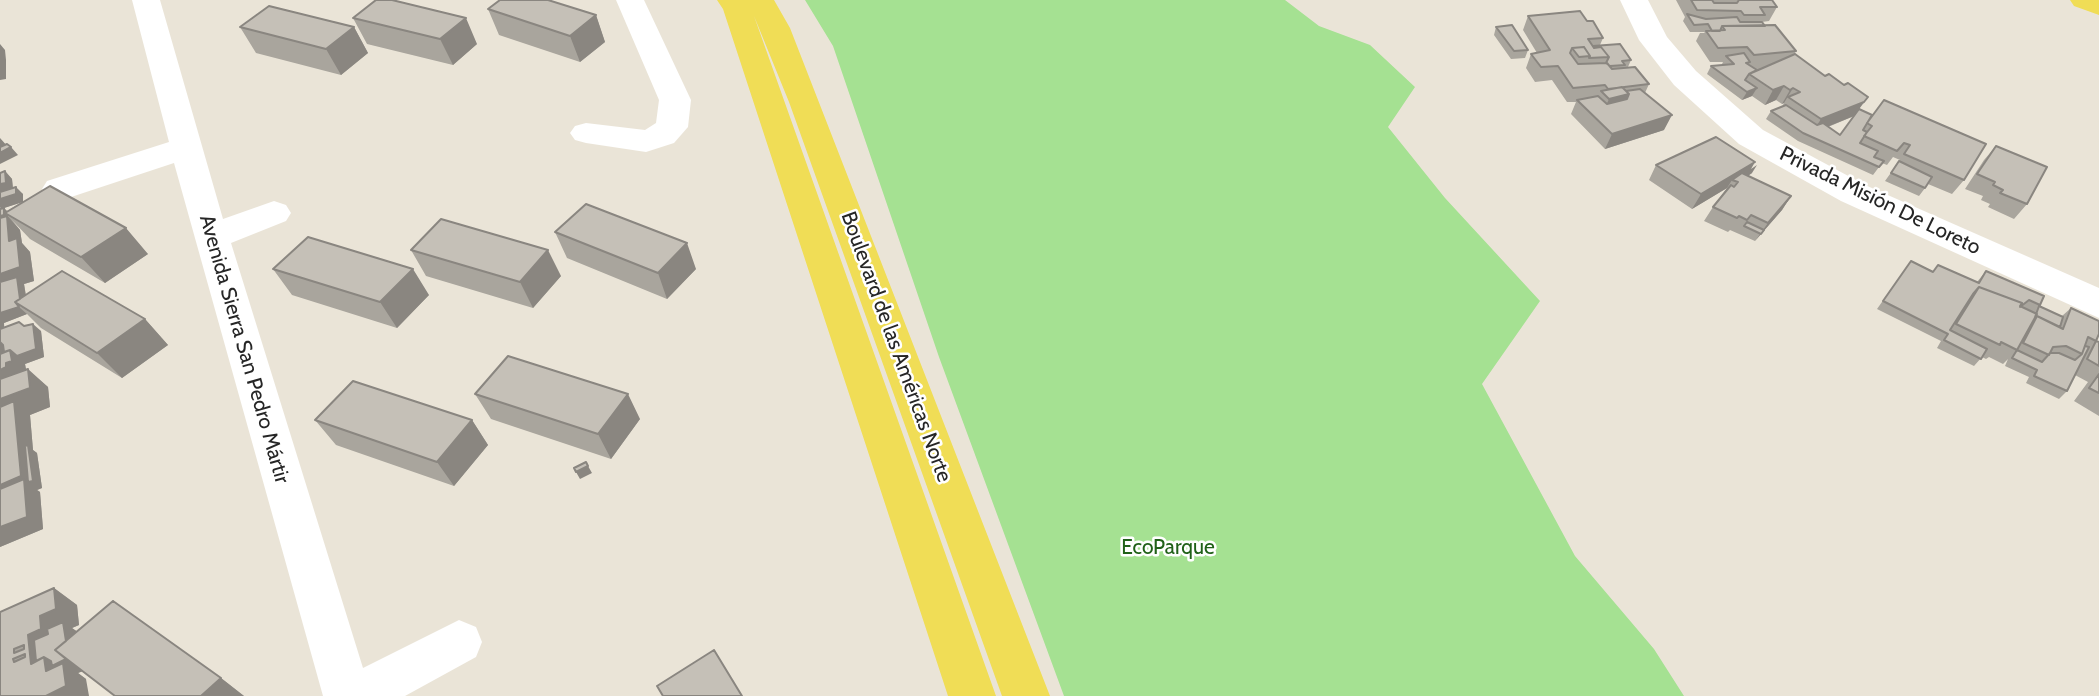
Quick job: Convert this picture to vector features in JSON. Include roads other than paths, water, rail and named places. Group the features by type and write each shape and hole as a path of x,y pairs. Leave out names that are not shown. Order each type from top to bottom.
{"main road":[{"name":"Boulevard de las Américas Norte","path":"731,0 737,9 972,696"},
{"name":"Boulevard de las Américas Norte","path":"760,0 775,28 805,102 1026,696"},
{"path":"2084,0 2099,6"}],"street":[{"name":"Avenida Sierra San Pedro Mártir","path":"146,0 211,237 347,696"},
{"path":"586,132 646,141 662,136 672,127 675,100 630,0"},
{"name":"Privada Misión De Loreto","path":"1634,0 1654,40 1685,78 1751,137 1853,193 2099,304"},
{"path":"59,190 186,148"},
{"path":"211,237 274,214"},
{"path":"358,696 459,642"}],"park label":[{"name":"EcoParque","path":"1168,548"}]}
